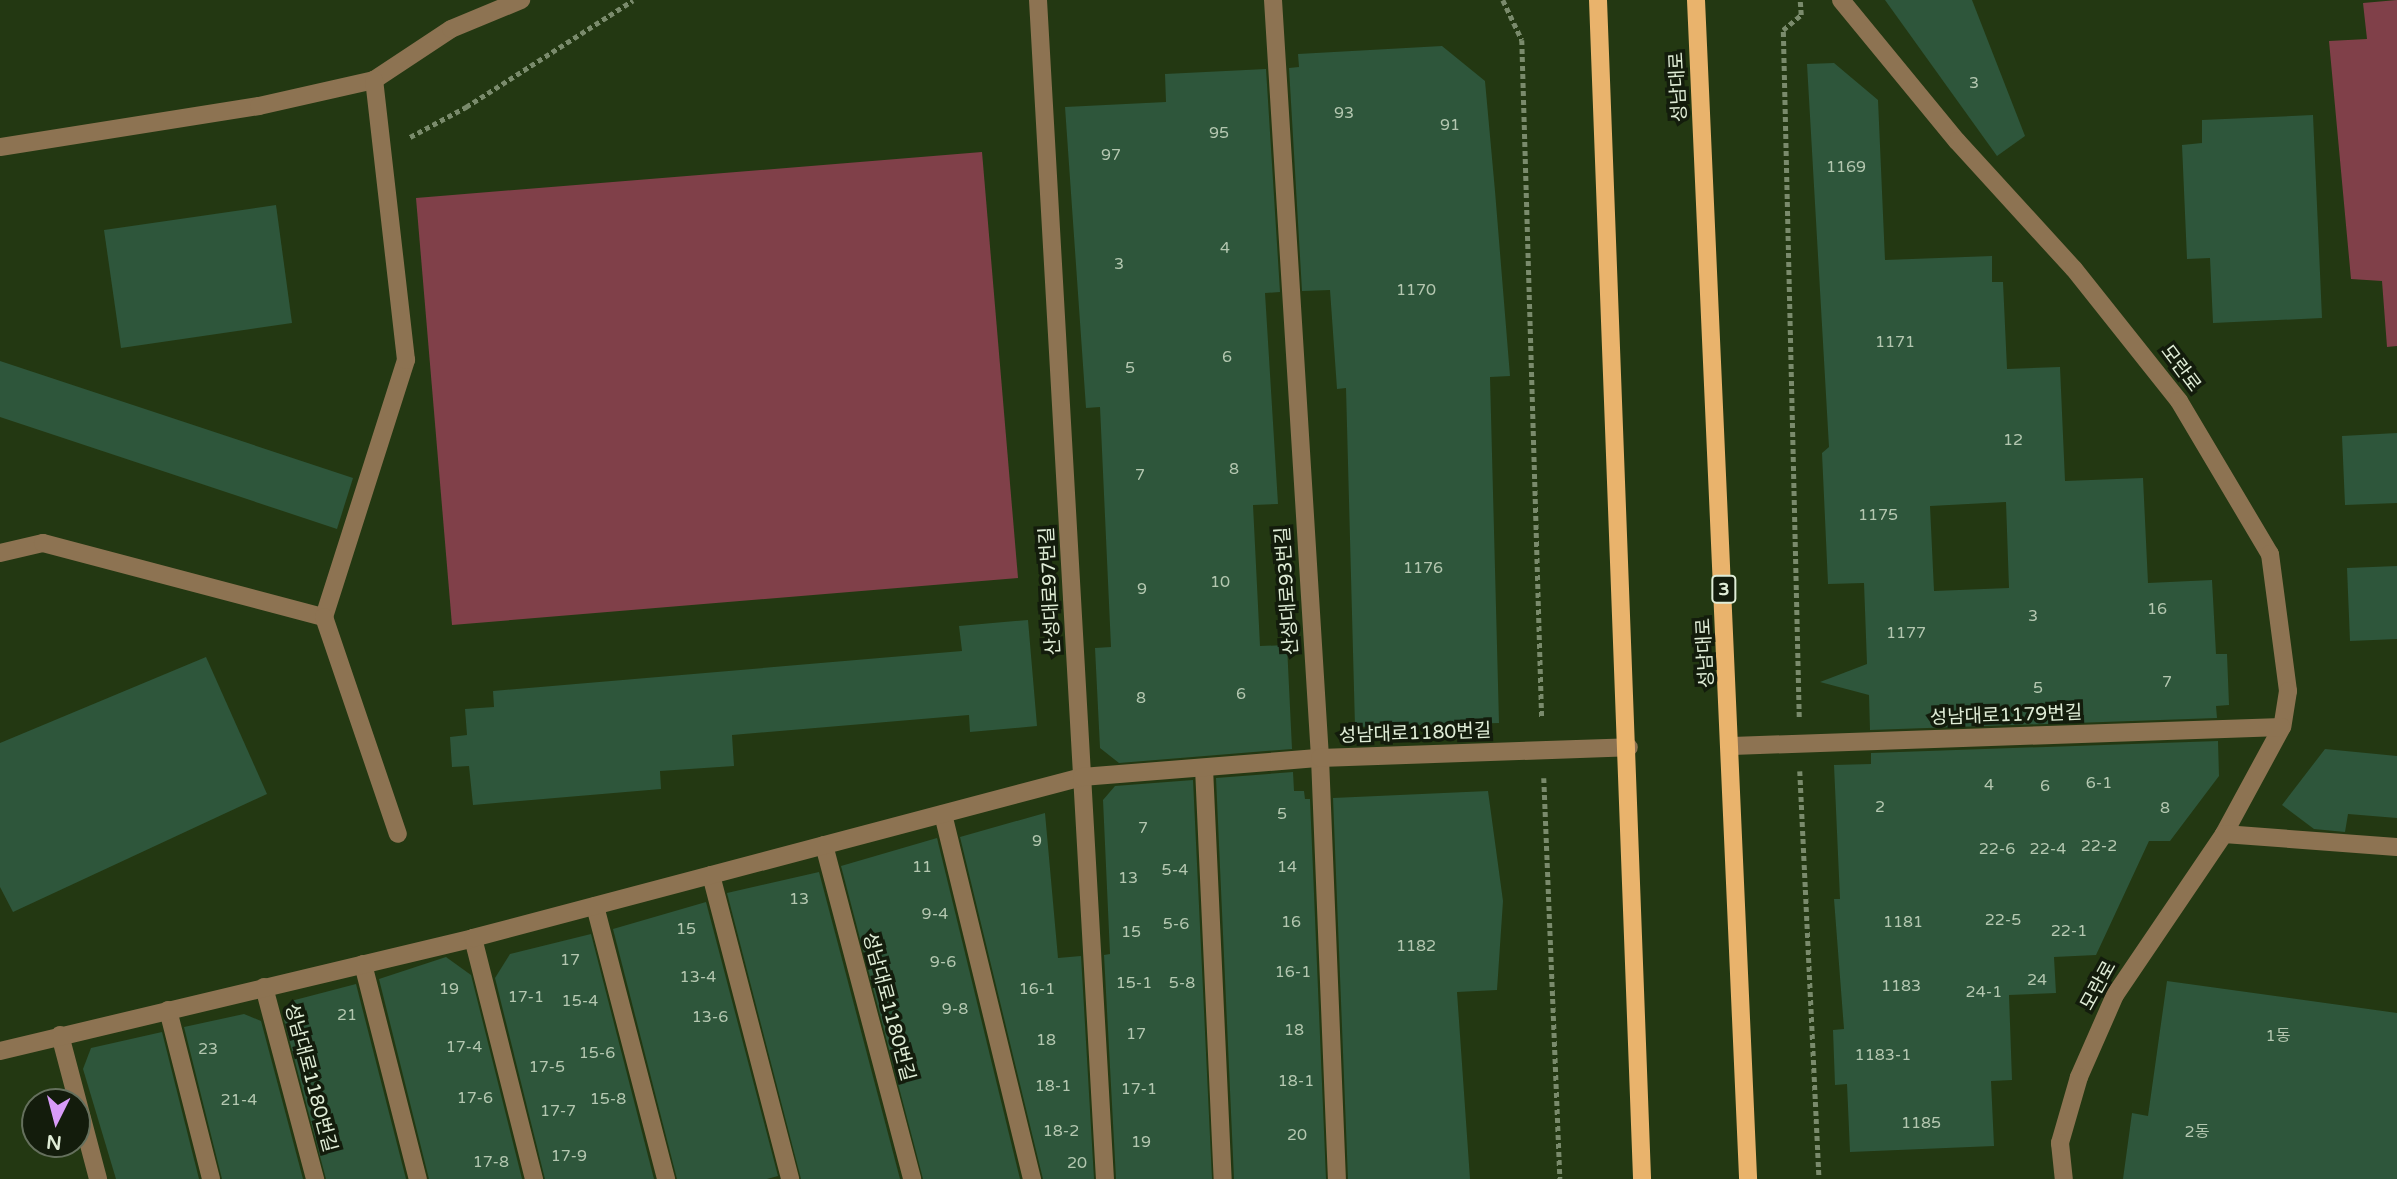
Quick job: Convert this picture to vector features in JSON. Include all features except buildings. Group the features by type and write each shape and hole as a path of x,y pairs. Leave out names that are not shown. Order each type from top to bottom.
{"main road":[{"path":"1598,0 1629,747 1642,1179"},
{"name":"성남대로","path":"1696,0 1732,746 1748,1179"}],"street":[{"path":"0,147 259,106 374,80 452,29 521,0"},
{"name":"산성대로97번길","path":"1038,0 1105,1179"},
{"name":"산성대로93번길","path":"1273,0 1320,758 1337,1179"},
{"name":"모란로","path":"1841,0 1957,141 2074,269 2179,401 2270,554 2287,691 2281,727 2224,834 2115,995 2079,1076 2060,1143 2064,1179"},
{"path":"374,80 406,360 324,617 398,834"},
{"path":"0,553 43,543 324,617"},
{"name":"성남대로1179번길","path":"1732,746 2281,727"},
{"name":"성남대로1180번길","path":"0,1051 472,938 1082,777 1320,758 1629,747"},
{"path":"1204,768 1223,1179"},
{"path":"943,814 1032,1179"},
{"path":"2224,834 2397,847"},
{"name":"성남대로1180번길","path":"824,845 912,1179"},
{"path":"711,875 790,1179"},
{"path":"595,906 666,1179"},
{"path":"472,938 534,1179"},
{"path":"363,964 418,1179"},
{"name":"성남대로1180번길","path":"264,987 315,1179"},
{"path":"168,1010 211,1179"},
{"path":"60,1035 98,1179"}],"path":[{"path":"382,151 466,107 633,0"},
{"path":"1503,0 1522,40 1542,750 1560,1179"},
{"path":"1800,0 1801,15 1783,30 1799,744 1819,1179"}],"shaded area":[{"path":"2397,0 2397,346 2387,347 2382,281 2351,279 2329,41 2367,39 2363,3"},
{"path":"982,152 1018,578 452,625 416,198"}]}
